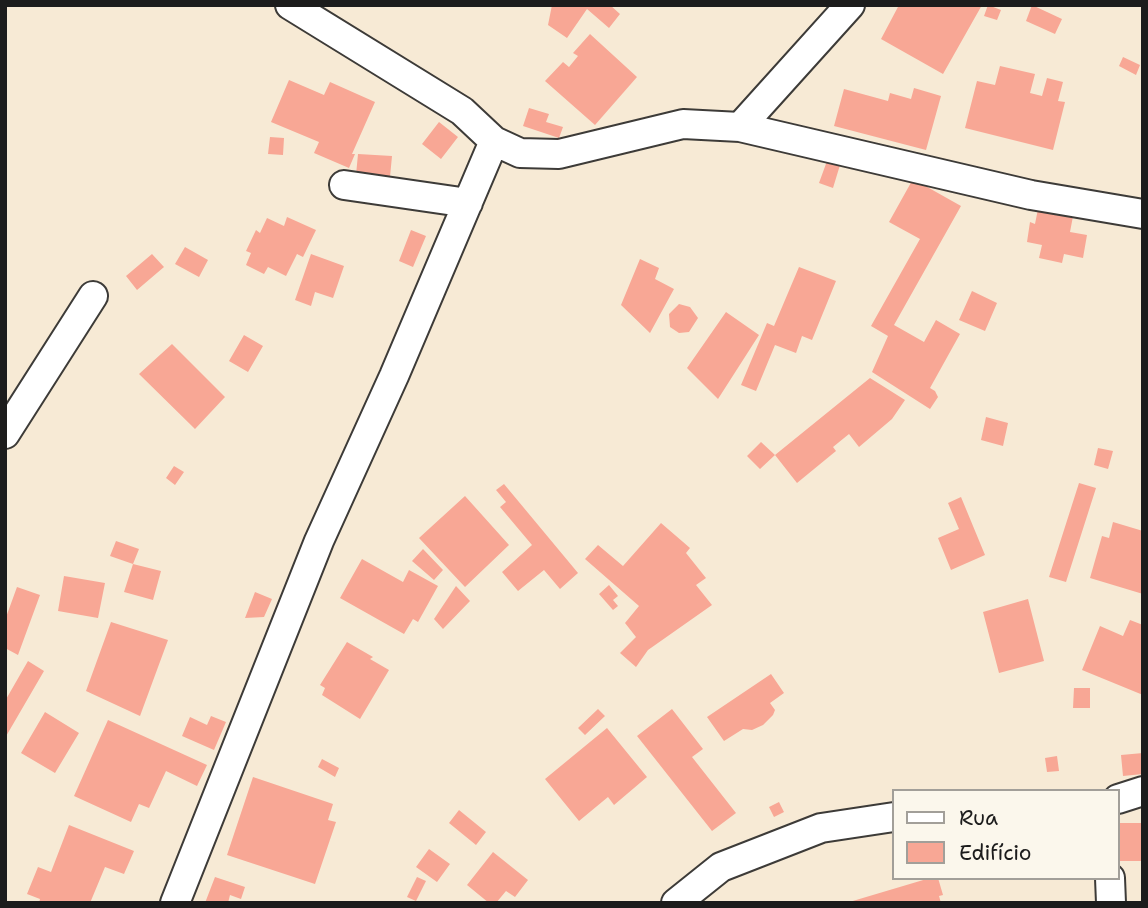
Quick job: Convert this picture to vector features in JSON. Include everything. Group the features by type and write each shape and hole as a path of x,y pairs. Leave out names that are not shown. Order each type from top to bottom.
{"street":[{"path":"289,5 461,111 494,141 520,153 559,154 683,124 740,127 1031,195 1143,214"},
{"path":"740,127 850,5"},
{"path":"175,903 319,541 394,376 494,141"},
{"path":"344,185 468,203"},
{"path":"5,435 93,296"},
{"path":"1120,798 1143,791"},
{"path":"676,903 721,867 821,828 892,817"},
{"path":"1110,880 1111,903"}],"building":[{"path":"552,5 610,5 620,14 609,28 587,9 567,38 548,25"},
{"path":"899,5 982,5 943,74 881,39"},
{"path":"988,5 1001,10 997,20 984,16"},
{"path":"1032,5 1062,19 1055,34 1026,21"},
{"path":"590,34 637,77 595,125 545,81 563,62 569,67 578,56 573,53"},
{"path":"1123,57 1140,65 1136,75 1119,66"},
{"path":"1000,66 1035,74 1030,93 1042,96 1047,78 1063,82 1058,101 1065,102 1053,150 965,128 977,81 995,85"},
{"path":"289,80 324,95 330,82 375,102 352,154 355,154 349,168 314,153 319,142 271,122"},
{"path":"914,88 941,96 926,150 834,126 844,89 888,101 890,93 911,99"},
{"path":"529,108 549,114 546,122 563,127 559,138 523,126"},
{"path":"439,122 458,137 441,159 422,144"},
{"path":"270,137 284,138 283,155 268,154"},
{"path":"358,154 392,156 390,177 356,175"},
{"path":"827,161 840,165 833,188 819,183"},
{"path":"913,179 961,206 894,325 924,342 936,320 960,334 930,388 938,397 930,409 872,372 888,336 871,326 920,239 889,222"},
{"path":"1039,204 1074,211 1070,232 1087,235 1083,258 1064,254 1062,263 1039,258 1042,245 1027,242 1030,222 1035,224"},
{"path":"287,217 316,230 303,257 297,254 286,276 268,267 264,274 246,265 251,253 246,251 256,230 260,233 267,218 284,226"},
{"path":"411,230 426,236 413,267 399,261"},
{"path":"185,247 208,260 199,277 175,264"},
{"path":"152,254 164,267 137,290 126,276"},
{"path":"311,254 344,266 333,298 315,292 311,306 295,300"},
{"path":"640,259 659,268 655,279 674,289 650,333 621,305"},
{"path":"799,267 836,281 812,340 802,336 796,353 775,345 756,391 741,385 767,323 774,326"},
{"path":"972,291 997,303 985,331 959,320"},
{"path":"679,304 690,307 698,318 689,332 679,333 670,327 669,314"},
{"path":"726,312 759,335 718,399 687,368"},
{"path":"244,335 263,346 248,372 229,361"},
{"path":"172,344 225,397 195,429 139,374"},
{"path":"870,378 905,400 892,419 859,447 849,434 833,447 836,451 797,483 775,455"},
{"path":"986,417 1008,423 1003,446 981,440"},
{"path":"761,442 775,455 760,469 747,456"},
{"path":"1098,448 1113,451 1108,469 1094,465"},
{"path":"174,466 184,472 175,485 166,478"},
{"path":"1079,483 1096,488 1066,582 1049,577"},
{"path":"504,484 578,573 560,589 544,570 518,591 502,572 532,545 500,507 506,502 496,490"},
{"path":"465,496 509,545 465,587 419,538"},
{"path":"961,497 985,555 951,570 938,538 959,529 948,503"},
{"path":"1113,522 1143,531 1143,594 1090,578 1102,536 1109,538"},
{"path":"661,523 690,548 686,553 706,578 696,585 712,605 648,650 636,667 620,653 636,637 625,623 639,606 585,559 598,545 623,566"},
{"path":"116,541 139,549 133,564 110,556"},
{"path":"423,549 443,570 434,580 412,561"},
{"path":"362,559 403,582 409,570 438,586 418,622 413,619 404,634 340,598"},
{"path":"133,564 161,571 153,600 124,592"},
{"path":"64,576 105,583 98,618 58,611"},
{"path":"609,585 618,596 613,600 618,606 613,610 599,594"},
{"path":"456,586 470,601 443,629 434,619"},
{"path":"17,587 40,595 18,655 5,648 5,620"},
{"path":"255,592 272,599 264,617 245,618"},
{"path":"1028,599 1044,661 999,673 983,612"},
{"path":"1130,620 1143,625 1143,695 1082,670 1100,626 1123,636"},
{"path":"111,622 168,640 140,716 86,691"},
{"path":"347,642 389,670 360,719 322,695 325,688 320,685"},
{"path":"28,661 44,671 5,738 5,701"},
{"path":"771,674 784,693 770,703 775,710 773,715 763,725 752,730 743,729 724,741 707,717"},
{"path":"1074,688 1090,688 1090,708 1073,708"},
{"path":"598,709 605,716 585,735 578,728"},
{"path":"672,709 703,749 692,757 736,813 712,831 637,736"},
{"path":"45,712 79,733 55,773 21,753"},
{"path":"211,716 226,722 214,750 182,736 190,717 207,725"},
{"path":"108,720 207,765 197,786 166,771 149,808 139,804 131,822 74,796"},
{"path":"607,728 647,777 614,805 608,797 579,821 545,779"},
{"path":"1143,753 1143,774 1123,776 1121,755"},
{"path":"1057,756 1059,771 1047,772 1045,758"},
{"path":"322,759 339,768 335,777 318,767"},
{"path":"253,777 333,804 328,820 336,822 315,884 227,855"},
{"path":"779,802 784,812 774,817 769,807"},
{"path":"459,810 486,832 476,845 449,823"},
{"path":"1120,823 1143,823 1143,861 1120,861"},
{"path":"69,825 134,851 124,874 105,867 90,903 39,903 40,899 27,894 38,867 51,872"},
{"path":"429,849 450,864 437,882 416,867"},
{"path":"493,852 528,880 515,897 506,891 496,903 489,903 467,885"},
{"path":"215,877 245,887 241,899 230,895 228,903 205,903"},
{"path":"417,877 426,881 416,901 407,897"},
{"path":"923,880 939,880 943,895 939,896 941,903 846,903"}]}
